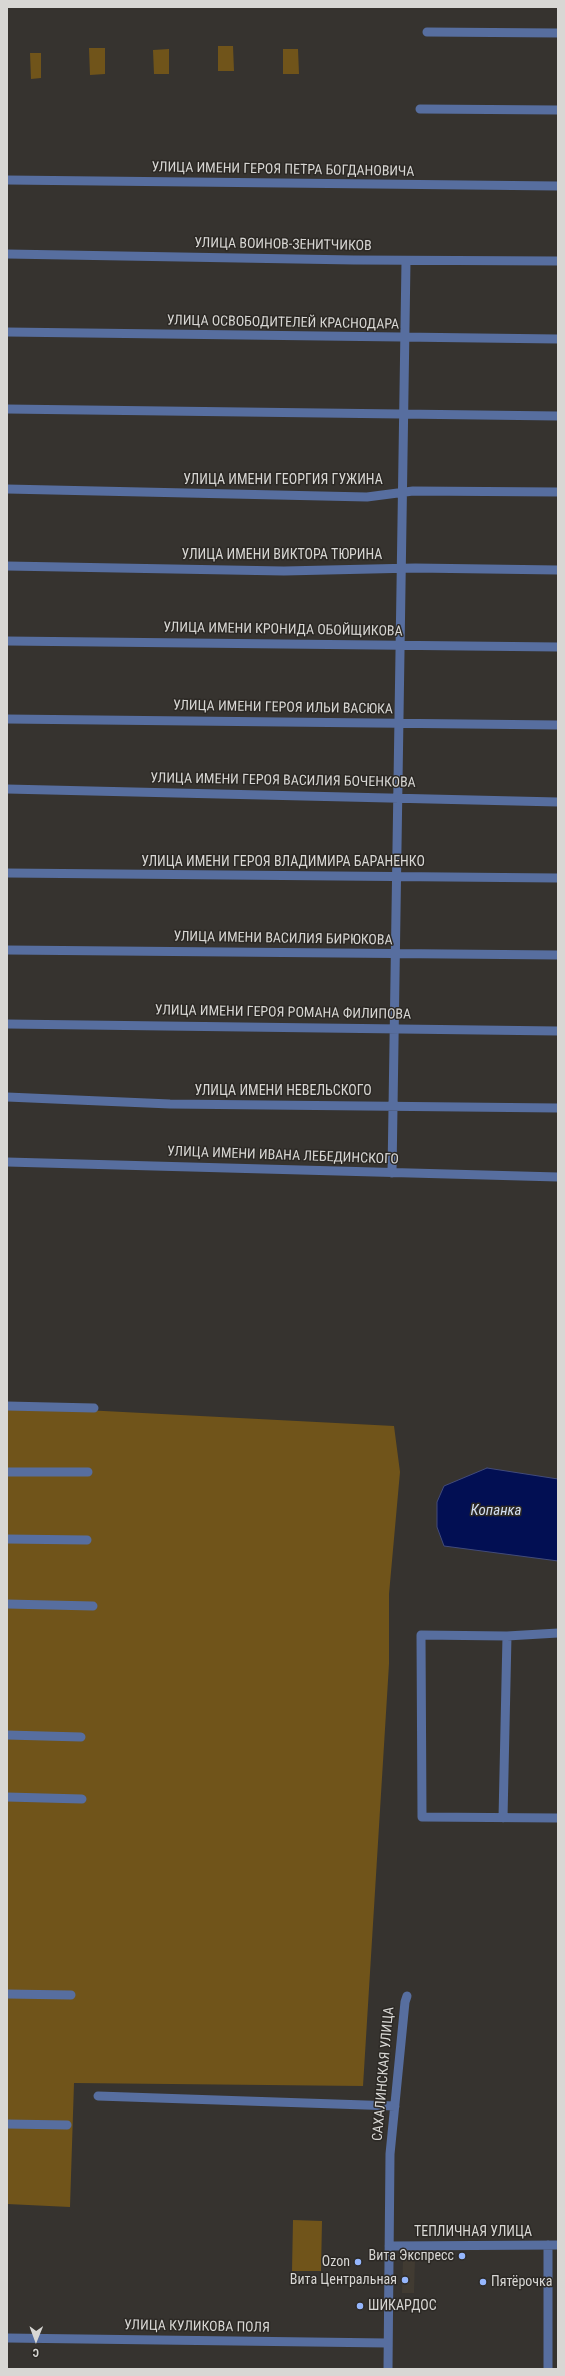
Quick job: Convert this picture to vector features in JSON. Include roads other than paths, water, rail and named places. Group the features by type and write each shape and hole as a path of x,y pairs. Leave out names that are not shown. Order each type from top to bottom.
{"street":[{"path":"427,32 558,33"},
{"path":"420,109 558,110"},
{"name":"УЛИЦА ИМЕНИ ГЕРОЯ ПЕТРА БОГДАНОВИЧА","path":"7,180 558,186"},
{"name":"УЛИЦА ВОИНОВ-ЗЕНИТЧИКОВ","path":"7,254 406,261 558,261"},
{"path":"392,1173 406,261"},
{"name":"УЛИЦА ОСВОБОДИТЕЛЕЙ КРАСНОДАРА","path":"7,332 405,339 558,339"},
{"path":"7,409 558,416"},
{"name":"УЛИЦА ИМЕНИ ГЕОРГИЯ ГУЖИНА","path":"7,489 367,497 403,493 558,492"},
{"name":"УЛИЦА ИМЕНИ ВИКТОРА ТЮРИНА","path":"7,566 284,571 401,569 558,570"},
{"name":"УЛИЦА ИМЕНИ КРОНИДА ОБОЙЩИКОВА","path":"7,641 558,647"},
{"name":"УЛИЦА ИМЕНИ ГЕРОЯ ИЛЬИ ВАСЮКА","path":"7,719 558,725"},
{"name":"УЛИЦА ИМЕНИ ГЕРОЯ ВАСИЛИЯ БОЧЕНКОВА","path":"7,789 558,802"},
{"name":"УЛИЦА ИМЕНИ ГЕРОЯ ВЛАДИМИРА БАРАНЕНКО","path":"7,873 558,878"},
{"name":"УЛИЦА ИМЕНИ ВАСИЛИЯ БИРЮКОВА","path":"7,950 558,955"},
{"name":"УЛИЦА ИМЕНИ ГЕРОЯ РОМАНА ФИЛИПОВА","path":"7,1024 558,1031"},
{"name":"УЛИЦА ИМЕНИ НЕВЕЛЬСКОГО","path":"7,1097 170,1104 558,1108"},
{"name":"УЛИЦА ИМЕНИ ИВАНА ЛЕБЕДИНСКОГО","path":"7,1162 558,1177"},
{"path":"7,1406 94,1408"},
{"path":"7,1472 88,1472"},
{"path":"7,1539 87,1540"},
{"path":"7,1604 93,1606"},
{"path":"558,1633 507,1636 421,1635 422,1817 558,1818"},
{"path":"503,1818 507,1636"},
{"path":"7,1736 81,1737"},
{"path":"7,1797 82,1799"},
{"path":"7,1994 71,1995"},
{"name":"САХАЛИНСКАЯ УЛИЦА","path":"388,2369 387,2343 390,2154 405,2002 407,1996"},
{"path":"98,2096 395,2106"},
{"path":"7,2124 67,2125"},
{"path":"548,2245 548,2369"},
{"name":"ТЕПЛИЧНАЯ УЛИЦА","path":"389,2246 558,2245"},
{"name":"УЛИЦА КУЛИКОВА ПОЛЯ","path":"7,2338 387,2343"}],"water":[{"name":"Копанка","path":"487,1468 558,1479 558,1561 444,1546 437,1527 437,1502 444,1486"}],"place":[{"name":"Вита Экспресс","path":"462,2256"},
{"name":"Ozon","path":"358,2262"},
{"name":"Вита Центральная","path":"405,2280"},
{"name":"Пятёрочка","path":"483,2282"},
{"name":"ШИКАРДОС","path":"360,2306"}]}
